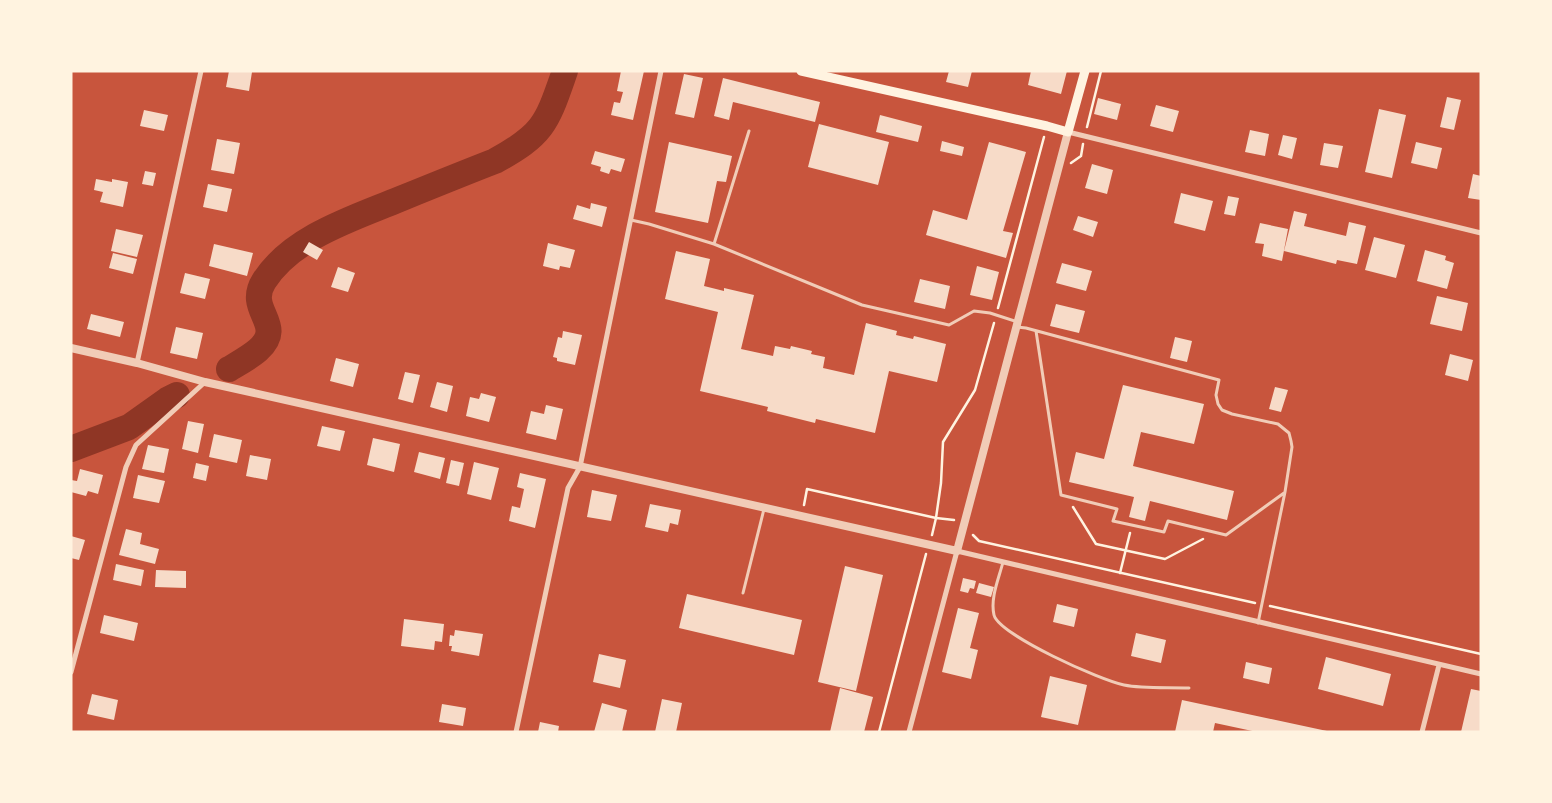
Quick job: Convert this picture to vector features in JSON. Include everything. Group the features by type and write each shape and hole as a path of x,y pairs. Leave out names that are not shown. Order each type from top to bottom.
{"main road":[{"path":"801,71 1068,132 1085,71"}],"street":[{"path":"137,363 201,71"},
{"path":"516,732 568,488 580,467 661,71"},
{"path":"909,732 1068,132 1481,233"},
{"path":"71,348 137,363 205,382 929,545 1481,674"},
{"path":"71,672 126,467 136,445 205,382"},
{"path":"1422,732 1439,665"}],"lane":[{"path":"714,244 749,131"},
{"path":"630,220 714,244 862,305 949,324 974,311 996,315 1036,331 1219,380 1216,395 1222,410 1278,424 1288,433 1292,447 1285,492 1258,623"},
{"path":"1036,331 1061,494 1117,508 1113,521 1164,532 1168,521 1226,535 1285,492"},
{"path":"743,593 764,508"},
{"path":"1003,562 993,604 994,617 1001,625 1021,639 1092,675 1124,685 1189,688"}],"path":[{"path":"1071,163 1081,156 1101,71"},
{"path":"879,732 936,518 941,483 943,442 975,390 1047,126"},
{"path":"801,516 807,488 936,518 970,523 972,534 979,541 1481,654"},
{"path":"1066,496 1096,544 1165,559 1216,532"},
{"path":"1120,573 1132,525"}],"building":[{"path":"229,71 252,72 249,91 226,87"},
{"path":"621,71 644,71 633,120 611,115 614,102 620,103 623,92 617,91"},
{"path":"949,71 972,71 968,87 946,82"},
{"path":"1031,71 1067,71 1061,94 1028,85"},
{"path":"684,74 703,78 694,118 675,114"},
{"path":"723,78 820,102 815,122 733,102 729,120 714,116"},
{"path":"1447,97 1461,100 1454,130 1440,127"},
{"path":"1098,98 1121,104 1117,120 1094,114"},
{"path":"1156,105 1179,111 1173,132 1150,126"},
{"path":"1379,109 1406,115 1392,178 1365,172"},
{"path":"144,110 168,115 164,131 140,126"},
{"path":"880,115 922,126 918,142 876,132"},
{"path":"819,124 889,142 878,185 808,167"},
{"path":"1250,130 1269,134 1265,156 1245,152"},
{"path":"1283,135 1297,138 1292,159 1278,155"},
{"path":"217,139 240,143 234,174 211,170"},
{"path":"942,141 964,147 962,156 940,151"},
{"path":"669,142 732,156 726,182 717,181 708,223 655,212"},
{"path":"989,142 1026,152 1003,231 1013,233 1006,258 926,235 933,210 967,220"},
{"path":"1416,142 1442,148 1437,169 1411,163"},
{"path":"1324,143 1343,146 1338,168 1320,165"},
{"path":"595,151 625,159 621,172 611,169 609,174 600,171 601,167 591,164"},
{"path":"1092,164 1113,170 1107,194 1085,188"},
{"path":"145,171 156,173 153,186 142,184"},
{"path":"1473,174 1481,176 1481,200 1468,198"},
{"path":"96,179 128,182 123,207 100,202 103,192 94,190"},
{"path":"208,184 232,189 227,212 203,207"},
{"path":"1181,193 1213,201 1205,231 1174,223"},
{"path":"1228,196 1239,198 1235,216 1224,214"},
{"path":"591,203 607,207 602,227 573,219 577,205 590,209"},
{"path":"1294,211 1307,214 1304,226 1346,236 1349,222 1366,226 1357,264 1337,260 1336,264 1284,251"},
{"path":"1078,216 1098,222 1093,237 1073,230"},
{"path":"1260,223 1288,229 1282,261 1262,256 1264,244 1255,243"},
{"path":"116,229 143,235 137,257 111,251"},
{"path":"1374,237 1405,245 1396,278 1365,270"},
{"path":"309,242 323,250 317,260 303,252"},
{"path":"548,243 575,250 570,268 560,266 559,270 543,266"},
{"path":"214,244 253,253 247,276 209,266"},
{"path":"1425,250 1446,256 1445,260 1454,263 1447,289 1417,281"},
{"path":"676,251 710,259 704,286 724,291 724,288 754,295 741,349 773,356 775,346 790,349 791,346 812,351 811,354 825,357 823,368 854,375 866,323 897,331 896,335 913,339 914,336 946,344 937,382 889,371 875,433 816,419 815,423 767,411 768,407 700,391 718,312 665,299"},
{"path":"113,253 137,259 133,274 109,268"},
{"path":"1062,263 1092,271 1086,291 1056,283"},
{"path":"977,266 999,272 992,300 970,295"},
{"path":"338,267 355,273 348,292 331,287"},
{"path":"185,273 210,279 205,299 180,293"},
{"path":"920,279 950,286 945,309 914,302"},
{"path":"1437,296 1468,303 1462,331 1430,324"},
{"path":"1056,304 1085,311 1079,333 1050,326"},
{"path":"91,314 124,322 120,337 87,329"},
{"path":"176,327 203,333 197,359 170,353"},
{"path":"563,331 582,335 575,365 557,361 557,358 553,357 558,337 562,338"},
{"path":"1175,337 1192,341 1187,362 1170,358"},
{"path":"1450,354 1473,360 1468,381 1445,375"},
{"path":"336,358 359,364 353,387 330,381"},
{"path":"405,372 420,375 413,403 398,399"},
{"path":"437,382 453,386 447,412 430,407"},
{"path":"1123,385 1204,404 1194,444 1141,432 1133,466 1234,491 1227,520 1150,501 1145,521 1129,517 1134,497 1069,482 1076,452 1104,459"},
{"path":"1275,387 1288,390 1281,412 1269,409"},
{"path":"481,393 496,397 489,422 466,416 470,397 479,399"},
{"path":"546,405 563,409 556,440 526,433 531,411 544,414"},
{"path":"188,421 204,424 198,453 182,449"},
{"path":"322,426 345,431 340,451 317,446"},
{"path":"214,434 242,440 237,463 209,457"},
{"path":"373,438 400,444 394,472 367,465"},
{"path":"148,445 169,449 164,473 142,469"},
{"path":"419,452 445,458 440,479 414,472"},
{"path":"250,455 271,459 267,480 246,476"},
{"path":"451,460 464,463 459,486 446,483"},
{"path":"474,462 499,468 491,500 467,494"},
{"path":"196,463 209,466 206,481 193,478"},
{"path":"80,469 103,475 98,494 88,491 86,496 71,492 71,480 77,481"},
{"path":"520,473 546,479 535,528 509,521 512,506 520,508 524,489 517,487"},
{"path":"138,475 165,481 159,503 133,498"},
{"path":"592,490 617,495 611,521 587,517"},
{"path":"650,504 681,510 678,525 670,523 668,532 645,527"},
{"path":"126,529 142,533 140,544 159,549 155,564 119,555"},
{"path":"71,536 85,540 79,560 71,558"},
{"path":"116,564 144,570 141,586 113,580"},
{"path":"845,566 883,575 856,691 818,682"},
{"path":"156,570 186,571 186,588 155,587"},
{"path":"963,578 976,581 974,589 970,588 968,593 960,591"},
{"path":"979,583 994,587 991,597 976,593"},
{"path":"687,594 802,620 794,655 679,628"},
{"path":"1057,604 1078,609 1074,627 1053,622"},
{"path":"958,608 979,613 970,648 978,650 971,679 942,672"},
{"path":"104,615 138,623 134,641 100,633"},
{"path":"404,619 444,624 442,642 435,641 434,650 401,646"},
{"path":"455,630 483,634 479,656 451,651 452,646 449,646 450,635 454,636"},
{"path":"1136,633 1166,640 1161,663 1131,656"},
{"path":"599,654 626,660 620,688 593,682"},
{"path":"1326,657 1391,674 1383,706 1318,689"},
{"path":"1246,662 1272,668 1269,684 1243,678"},
{"path":"1050,676 1087,685 1078,725 1041,717"},
{"path":"840,688 873,697 864,732 830,732"},
{"path":"1471,689 1481,691 1481,730 1480,732 1461,732"},
{"path":"92,694 118,700 114,720 87,714"},
{"path":"662,699 682,703 676,732 655,732"},
{"path":"1182,700 1327,732 1257,732 1215,723 1213,732 1175,732"},
{"path":"602,703 627,710 622,732 594,732"},
{"path":"442,704 466,708 463,726 439,722"},
{"path":"540,722 559,726 558,732 538,732"}],"waterway":[{"path":"229,369 255,353 266,341 268,325 261,309 259,292 264,281 291,252 307,241 344,222 495,161 512,151 524,143 542,125 554,103 565,71"},
{"path":"71,449 129,427 177,395"}]}
